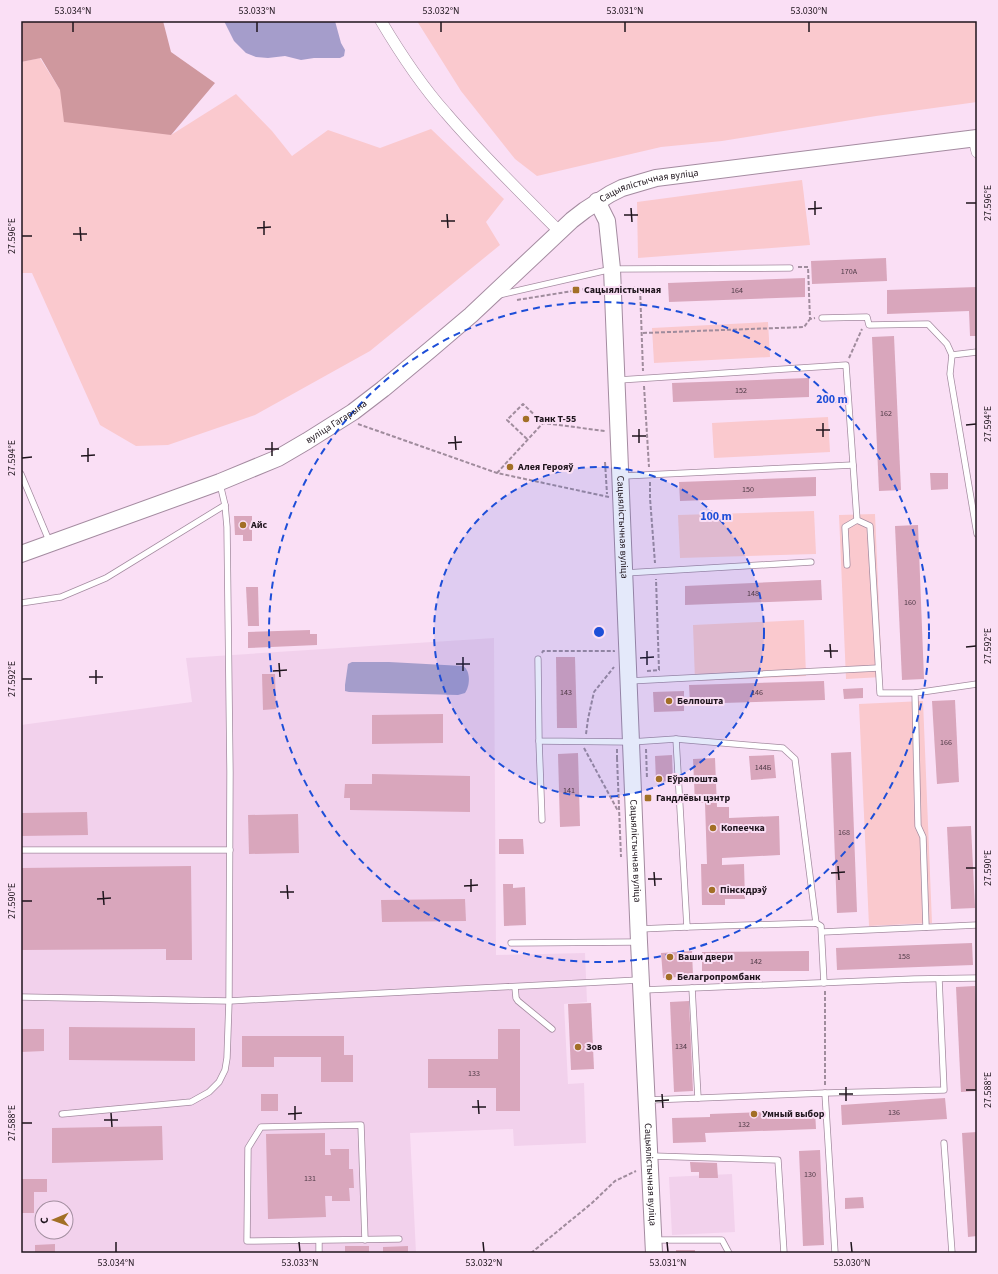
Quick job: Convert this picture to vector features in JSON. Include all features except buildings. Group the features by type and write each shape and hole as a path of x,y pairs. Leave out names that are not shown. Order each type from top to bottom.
{"main road":[{"name":"Сацыялістычная вуліца","path":"653,1246 639,935 634,748 628,679 612,269 607,221 597,201 622,188 656,178 976,143"},
{"name":"вуліца Гагарына","path":"21,554 220,482 278,458 307,441 352,412 383,389 491,297 572,220 597,201"}],"street":[{"path":"381,21 402,57 445,112 516,189 560,232"}],"lane":[{"path":"491,297 612,269 790,268"},
{"path":"822,318 867,317 869,325 928,324 947,344 952,355 950,374 977,534"},
{"path":"952,355 977,352"},
{"path":"616,380 846,365 857,520"},
{"path":"620,477 853,465"},
{"path":"21,474 50,543"},
{"path":"62,1114 190,1102 209,1092 219,1082 225,1070 227,1058 229,1001 230,764 227,535 225,505 220,482"},
{"path":"21,603 61,597 106,578 225,505"},
{"path":"847,564 845,527 857,520"},
{"path":"857,520 870,526 880,693 914,692 977,684"},
{"path":"624,573 811,562"},
{"path":"538,660 542,820"},
{"path":"628,679 878,668"},
{"path":"914,692 918,826 923,837 926,927"},
{"path":"539,741 634,748 676,739 783,748 795,759 816,923"},
{"path":"676,739 687,927"},
{"path":"21,850 230,850"},
{"path":"511,943 639,935 687,927 816,923 821,926 822,932 824,983"},
{"path":"822,932 977,925"},
{"path":"21,997 229,1001 515,986 641,985 692,988 977,978"},
{"path":"646,1101 825,1093 944,1090 939,979"},
{"path":"515,986 516,998 518,1001 552,1029"},
{"path":"692,988 698,1098"},
{"path":"825,1093 835,1253"},
{"path":"364,1240 361,1125 260,1127 248,1148 247,1241 319,1241 364,1240 398,1239"},
{"path":"944,1143 952,1253"},
{"path":"649,1156 778,1160 784,1253"},
{"path":"653,1246 722,1240 729,1253"},
{"path":"319,1241 319,1253"}],"path":[{"path":"643,333 804,327 810,319 808,267 790,268"},
{"path":"517,300 599,288"},
{"path":"846,365 867,317"},
{"path":"810,319 822,318"},
{"path":"527,439 507,420 522,404 543,424"},
{"path":"361,418 355,423 497,473 607,497 621,497"},
{"path":"644,481 650,481"},
{"path":"614,662 628,679 641,671 658,670 656,571 650,498"},
{"path":"538,660 543,651 614,651 614,656"},
{"path":"634,748 617,758 634,748"},
{"path":"634,748 647,784"},
{"path":"824,983 825,1093"},
{"path":"531,1253 592,1203 615,1181 638,1170"}],"shaded area":[{"path":"21,21 163,21 171,52 215,83 171,135 64,122 60,90 41,58 21,62"},
{"path":"224,21 335,21 341,43 345,50 344,56 340,58 314,58 301,60 285,56 268,58 256,57 246,53 234,41"},
{"path":"417,21 977,21 977,102 876,116 722,141 661,147 537,176 515,159 461,91"},
{"path":"40,58 60,90 171,135 236,94 272,131 292,156 328,130 380,148 431,129 504,199 486,222 500,245 370,351 255,415 168,445 136,446 100,425 32,273 21,273 21,62"},
{"path":"802,180 810,245 638,258 637,202"},
{"path":"768,322 770,357 654,363 652,328"},
{"path":"828,417 830,452 714,458 712,423"},
{"path":"814,511 816,554 680,558 678,515"},
{"path":"875,514 882,677 846,679 839,515"},
{"path":"804,620 806,676 695,681 693,625"},
{"path":"494,638 496,955 585,953 587,1002 564,1004 568,1084 584,1083 586,1143 514,1146 513,1129 410,1133 416,1253 21,1253 21,725 192,702 186,658"},
{"path":"352,662 389,662 463,666 466,668 469,683 465,693 458,695 349,692 345,691 345,685 348,664"},
{"path":"923,701 932,923 869,926 859,704"},
{"path":"732,1174 735,1232 672,1235 669,1177"}],"place":[{"name":"Сацыялістычная","path":"576,290"},
{"name":"Танк Т-55","path":"526,419"},
{"name":"Алея Герояў","path":"510,467"},
{"name":"Айс","path":"243,525"},
{"name":"Белпошта","path":"669,701"},
{"name":"Еўрапошта","path":"659,779"},
{"name":"Гандлёвы цэнтр","path":"648,798"},
{"name":"Копеечка","path":"713,828"},
{"name":"Пінскдрэў","path":"712,890"},
{"name":"Ваши двери","path":"670,957"},
{"name":"Белагропромбанк","path":"669,977"},
{"name":"Зов","path":"578,1047"},
{"name":"Умный выбор","path":"754,1114"}]}
